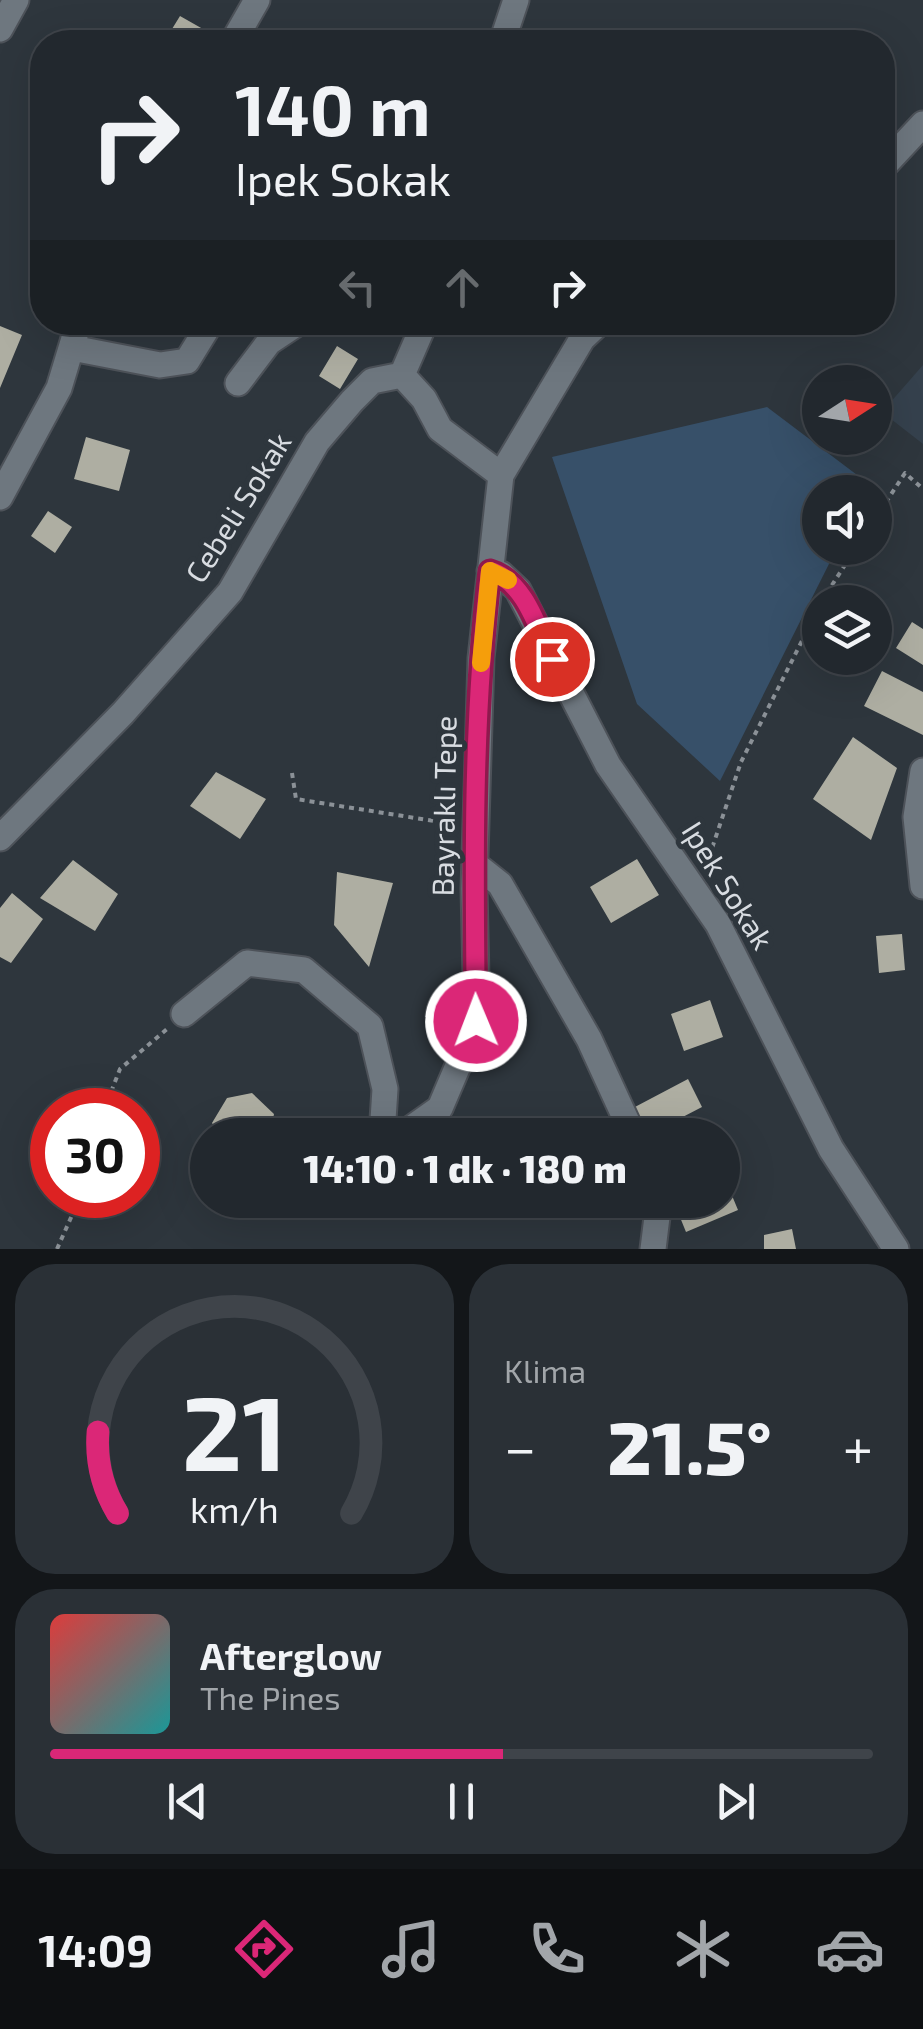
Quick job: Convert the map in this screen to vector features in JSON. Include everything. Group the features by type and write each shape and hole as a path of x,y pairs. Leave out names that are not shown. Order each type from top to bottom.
{"street":[{"path":"0,29 16,0"},
{"path":"239,30 257,0"},
{"path":"506,30 516,0"},
{"path":"895,154 923,124"},
{"path":"0,498 60,388 76,335"},
{"path":"72,348 160,365 187,361 203,335"},
{"path":"238,382 268,342 279,335"},
{"path":"419,335 402,376 424,399 440,428 502,474 586,335"},
{"name":"Cebeli Sokak","path":"0,838 123,714 230,592 317,442 352,401 372,381 402,376"},
{"name":"Bayraklı Tepe","path":"426,1118 440,1108 476,1021 481,658 502,474"},
{"name":"Ipek Sokak","path":"490,571 501,574 518,590 608,765 736,957 831,1149 896,1249"},
{"path":"923,771 916,817 923,886"},
{"path":"476,865 500,884 589,1039 625,1118"},
{"path":"184,1014 246,962 304,970 370,1026 385,1089 383,1118"},
{"path":"653,1249 657,1218"}],"path":[{"path":"892,493 906,472 923,489"},
{"path":"698,895 714,834 740,762 802,641"},
{"path":"292,773 296,798 477,828"},
{"path":"113,1088 120,1069 184,1014"},
{"path":"58,1249 71,1218"}],"shaded area":[{"path":"923,365 923,444 892,420 892,401"},
{"path":"767,407 802,433 802,455 831,455 857,475 802,475 802,565 828,565 818,585 802,585 802,618 720,781 637,704 552,457"}],"building":[{"path":"180,16 205,30 171,30"},
{"path":"0,326 22,335 0,388"},
{"path":"337,346 358,359 340,389 319,376"},
{"path":"86,437 130,450 119,491 74,479"},
{"path":"48,511 72,527 55,553 31,536"},
{"path":"912,622 923,629 923,665 896,648"},
{"path":"880,675 890,675 923,692 923,735 864,706"},
{"path":"853,737 897,768 871,840 813,799"},
{"path":"216,772 266,799 240,839 190,806"},
{"path":"637,859 659,895 611,923 590,887"},
{"path":"73,860 118,894 95,931 40,898"},
{"path":"337,872 393,883 369,967 334,925"},
{"path":"12,893 43,919 11,963 0,957 0,908"},
{"path":"902,934 905,970 879,973 876,936"},
{"path":"710,1000 723,1037 684,1051 671,1014"},
{"path":"688,1079 702,1107 681,1118 639,1118 633,1108"},
{"path":"252,1093 274,1114 273,1118 215,1118 227,1098"},
{"path":"680,1218 719,1218 686,1232"},
{"path":"792,1229 796,1249 764,1249 764,1235"}],"slow traffic":[{"path":"481,663 490,571 508,580"}],"route":[{"path":"476,1021 474,889 481,658 490,571 501,574 518,590 552,659"}]}
